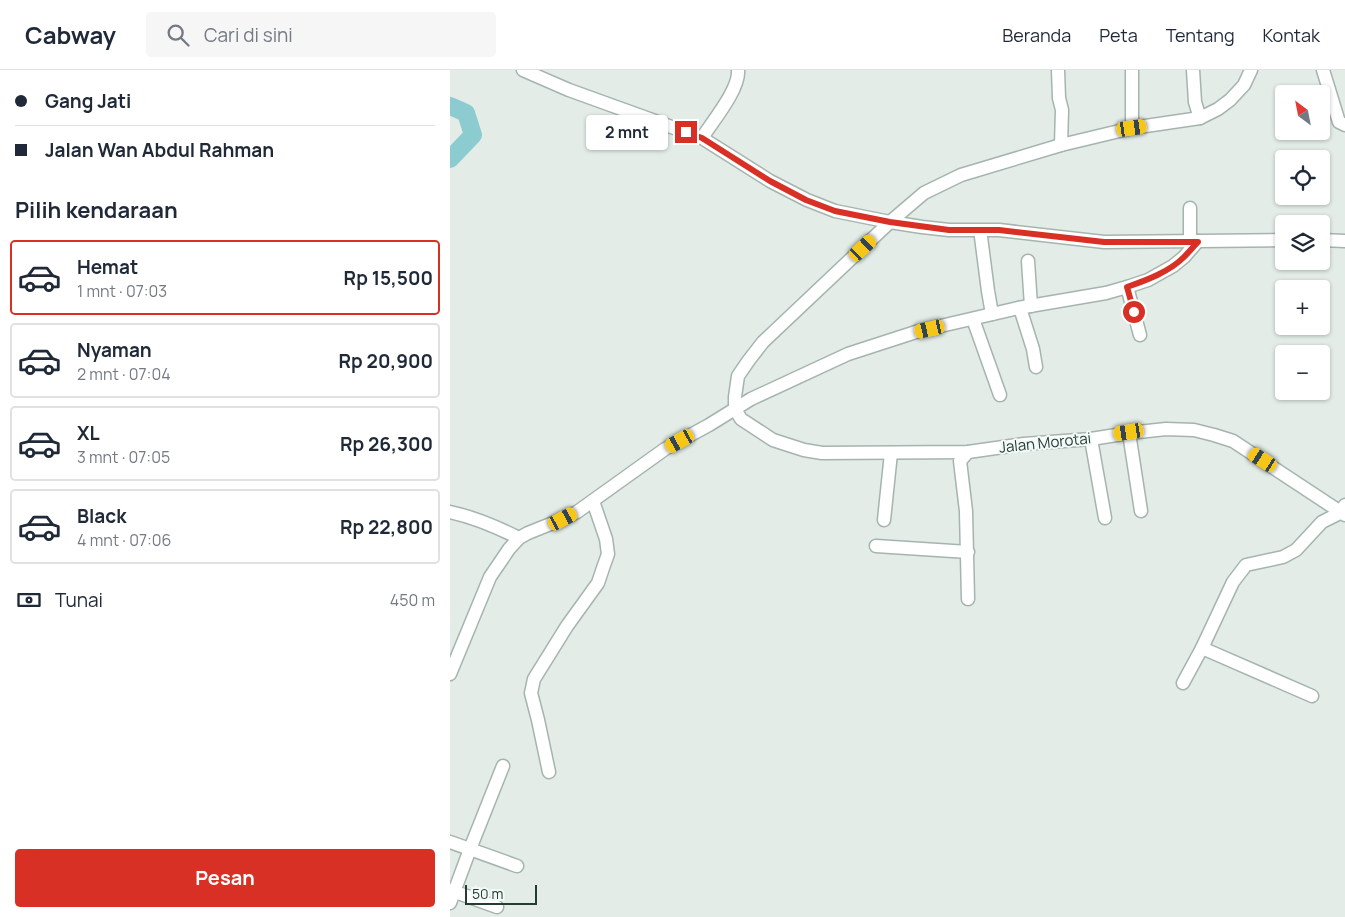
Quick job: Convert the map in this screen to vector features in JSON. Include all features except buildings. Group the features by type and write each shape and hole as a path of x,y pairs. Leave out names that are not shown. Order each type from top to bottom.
{"street":[{"path":"523,70 569,90 702,138 770,181 806,200 835,211 890,222 949,230 999,230 1104,242 1275,240"},
{"path":"702,138 734,90 739,76 738,70"},
{"path":"1058,70 1059,98 1062,110 1061,146"},
{"path":"1132,70 1132,128"},
{"path":"1194,70 1195,102 1200,118"},
{"path":"735,409 738,376 763,342 890,222 924,193 961,175 1001,162 1132,128 1200,118 1218,109 1230,100 1244,85 1251,70"},
{"path":"1323,70 1340,122 1345,125"},
{"path":"450,674 490,577 519,538 563,519 593,501 665,449 751,399 848,354 919,331 1026,307 1106,294 1148,280 1173,266 1184,257 1194,242 1190,208"},
{"path":"981,237 992,314"},
{"path":"1330,241 1345,242"},
{"path":"1028,261 1026,307 1036,367"},
{"path":"1127,287 1140,335"},
{"path":"973,319 1000,395"},
{"name":"Jalan Morotai","path":"735,409 741,420 773,440 804,450 822,453 968,452 1024,444 1091,439 1129,432 1166,429 1194,430 1233,441 1343,511"},
{"path":"1129,432 1141,511"},
{"path":"1091,439 1105,518"},
{"path":"968,452 960,461 966,511 968,598"},
{"path":"884,520 891,453"},
{"path":"549,772 531,693 534,679 567,626 598,583 604,568 608,554 606,539 593,501"},
{"path":"1183,683 1233,582 1246,565 1283,557 1296,550 1322,522 1343,511"},
{"path":"450,512 483,522 519,538"},
{"path":"876,546 968,552"},
{"path":"1202,648 1312,696"},
{"path":"497,907 451,895 503,766"},
{"path":"450,842 516,866"}],"waterway":[{"path":"450,106 466,113 473,135 450,159"}],"route":[{"path":"686,132 702,138 770,181 806,200 835,211 890,222 949,230 999,230 1104,242 1198,242 1173,266 1148,280 1127,287 1134,312"}]}
